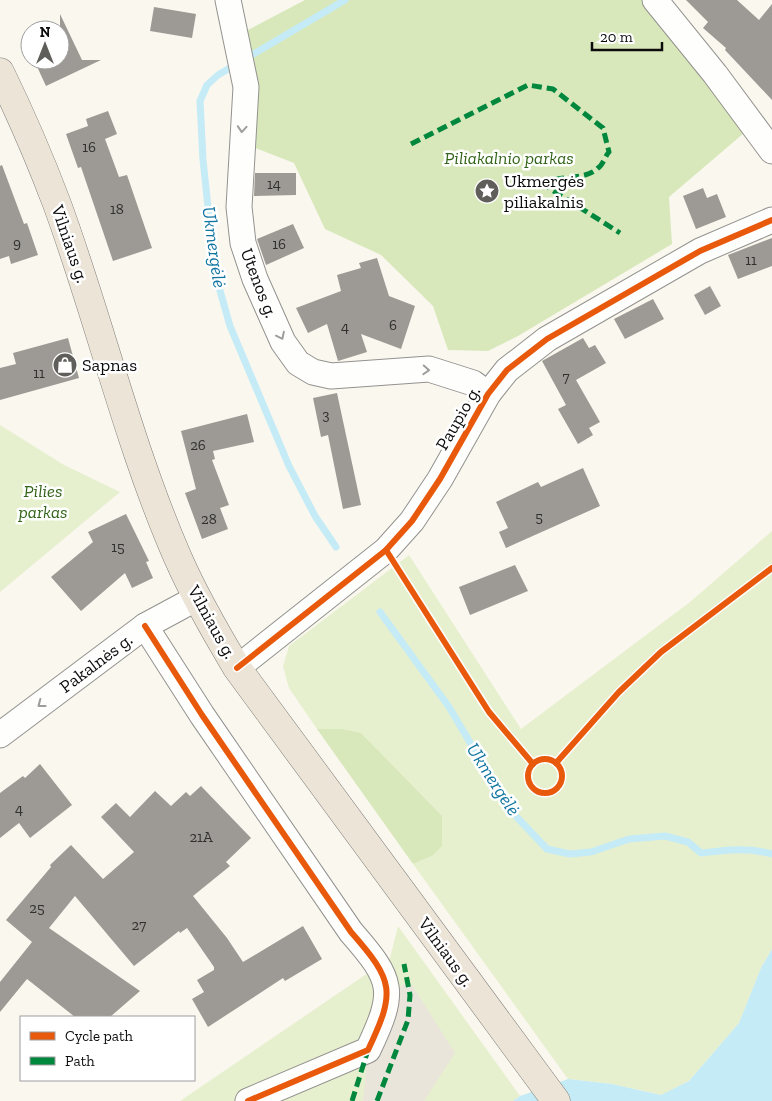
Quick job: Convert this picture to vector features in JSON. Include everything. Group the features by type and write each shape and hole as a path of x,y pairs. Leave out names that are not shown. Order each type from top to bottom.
{"main road":[{"name":"Vilniaus g.","path":"0,72 25,125 57,205 130,426 178,557 197,598 237,668 556,1101"}],"street":[{"name":"Utenos g.","path":"228,0 244,81 239,207 243,243 255,279 283,342 298,363 313,372 331,376 429,369 473,383 488,394"},
{"path":"655,0 715,74 772,151"},
{"name":"Paupio g.","path":"237,668 386,550 412,521 440,478 488,394 507,370 547,339 700,251 772,220"},
{"name":"Pakalnės g.","path":"0,735 145,626 197,598"},
{"path":"145,626 202,715 351,932 374,958 388,993 383,1017 368,1050 248,1101"}],"green space":[{"name":"Piliakalnio parkas","path":"305,0 642,0 744,133 669,197 672,244 518,336 488,351 448,350 433,306 381,255 325,229 294,163 250,146 246,31"},
{"name":"Pilies parkas","path":"0,425 64,465 120,492 0,592"},
{"path":"772,531 772,949 761,968 739,1023 689,1081 662,1095 612,1084 568,1079 413,864 432,856 441,816 361,733 343,729 317,729 289,688 283,666 289,646 409,555 521,729 690,602"},
{"path":"317,729 343,729 361,733 442,816 442,846 432,856 413,864"},
{"path":"398,926 520,1096 513,1101 180,1101 390,958"}],"shaded area":[{"path":"410,982 455,1053 424,1101 363,1101 368,1050 388,993"}],"water":[{"path":"772,949 772,1101 513,1101 520,1096 568,1079 612,1084 661,1095 689,1081 739,1023 761,968"}],"building":[{"path":"686,0 737,0 759,20 772,4 772,100 725,50 726,48 703,28 708,22"},
{"path":"154,7 196,14 192,38 150,31"},
{"path":"70,35 82,60 101,60 46,86 39,70 70,70"},
{"path":"108,111 117,134 105,139 119,177 127,175 152,248 113,261 81,167 78,168 66,134 88,126 86,119"},
{"path":"2,165 24,224 27,223 38,255 11,264 9,256 0,259 0,166"},
{"path":"255,173 296,173 296,195 254,196"},
{"path":"703,188 707,198 717,194 726,217 696,229 683,196"},
{"path":"293,224 304,248 266,265 257,239"},
{"path":"772,238 772,266 738,279 728,255"},
{"path":"377,258 389,296 415,306 401,349 361,334 367,352 338,361 327,324 308,333 296,308 341,291 337,275 361,268 359,263"},
{"path":"710,286 721,306 705,315 694,295"},
{"path":"653,299 664,319 625,339 614,319"},
{"path":"68,338 79,378 0,400 0,368 16,364 13,353"},
{"path":"583,338 589,348 595,345 606,363 576,380 600,422 589,428 593,435 578,444 558,409 566,405 542,361"},
{"path":"337,393 361,505 343,509 328,435 321,437 313,398"},
{"path":"247,414 254,442 213,451 215,459 212,460 229,505 220,508 228,529 202,539 185,493 196,489 181,431"},
{"path":"583,468 600,506 506,548 499,532 508,528 496,502 538,482 541,487"},
{"path":"126,514 149,561 146,562 153,578 132,588 125,573 81,611 51,577 93,542 88,532"},
{"path":"515,565 528,591 470,615 459,587"},
{"path":"40,764 72,805 30,838 19,823 0,838 0,793 23,776 25,778"},
{"path":"201,786 251,838 226,862 230,866 193,896 227,938 243,962 303,926 322,959 285,981 283,978 208,1027 192,999 204,992 197,980 214,970 214,967 187,928 180,933 179,931 134,966 75,896 49,928 140,991 111,1016 74,1016 27,979 0,1012 0,982 32,942 6,920 51,867 50,865 71,845 103,879 134,852 101,817 116,803 130,817 155,791 171,806 186,792 190,796"}],"waterway":[{"name":"Ukmergėlė","path":"336,547 315,516 289,466 230,326 215,273 203,160 200,101 207,85 218,75 345,0"},
{"name":"Ukmergėlė","path":"380,612 449,707 510,810 547,849 570,854 591,852 629,839 665,836 688,842 701,853 745,850 772,854"}],"marked path":[{"path":"411,144 528,85 553,89 603,128 609,152 600,167 593,172 586,175 552,180 546,183 549,188 620,233"},
{"path":"377,1101 408,1020 410,995 404,964"},
{"path":"352,1101 368,1050"}],"cycle path":[{"path":"237,668 386,550 412,521 440,479 488,394 507,370 547,339 700,251 772,220"},
{"path":"386,550 489,712 533,764"},
{"path":"556,763 619,692 661,652 772,568"},
{"path":"145,626 202,715 351,932 376,963 383,975 386,987 383,1014 368,1050 248,1101"},
{"path":"545,759 557,764 562,776 557,788 545,793 533,788 528,776 533,764 545,759"}],"place":[{"name":"Ukmergės piliakalnis","path":"487,191"},
{"name":"Sapnas","path":"65,365"}]}
